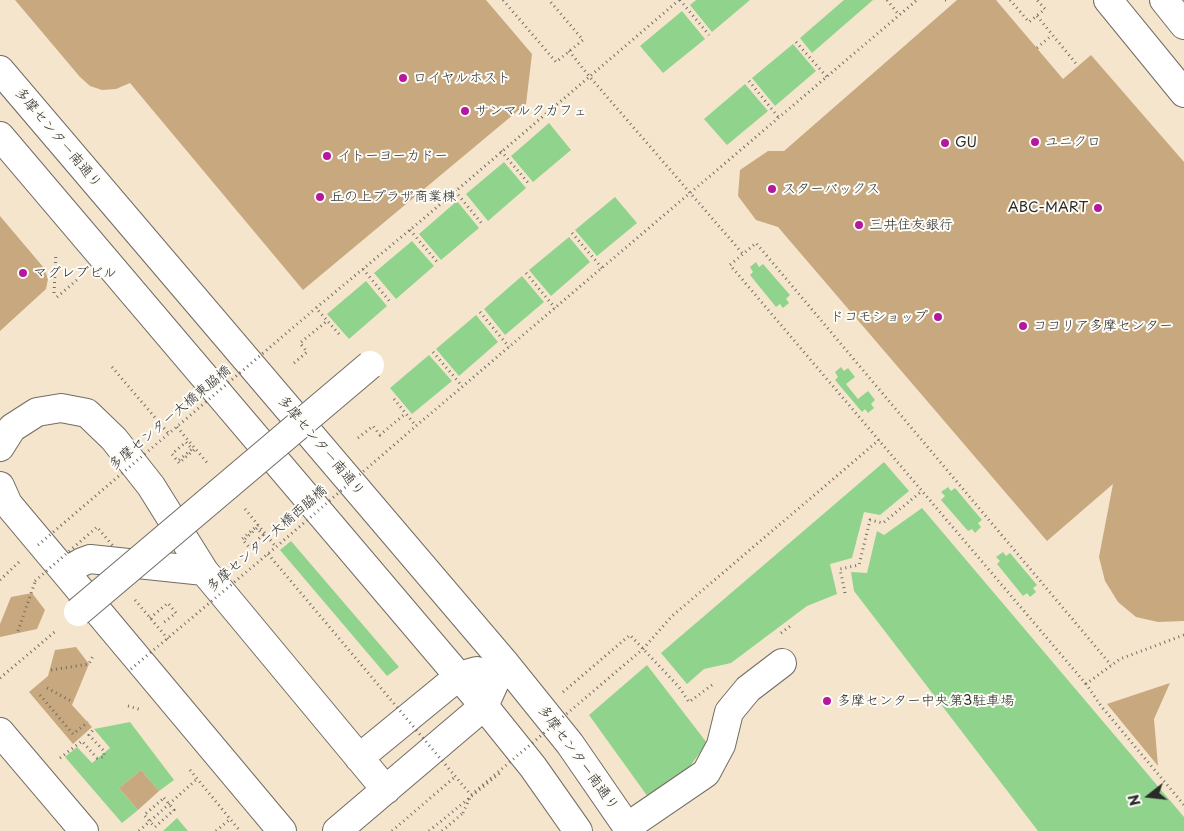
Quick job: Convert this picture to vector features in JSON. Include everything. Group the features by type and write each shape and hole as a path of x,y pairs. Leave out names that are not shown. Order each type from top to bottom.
{"street":[{"path":"1108,0 1184,92"},
{"path":"1164,0 1184,25"},
{"name":"多摩センター南通り","path":"0,70 504,662 570,744 629,829"},
{"path":"0,136 484,706 533,767 578,831"},
{"path":"69,620 370,365"},
{"path":"0,447 12,428 37,412 61,408 87,413 114,439 151,486 204,571 386,790"},
{"path":"0,486 8,504 282,831"},
{"path":"65,572 90,559 204,571"},
{"path":"359,758 459,676 504,662"},
{"path":"337,831 484,706 504,662"},
{"path":"629,829 706,773 720,745 729,712 748,689 782,663"},
{"path":"0,732 84,831"}],"path":[{"path":"503,0 556,62 583,40 549,0"},
{"path":"679,0 708,35"},
{"name":"多摩センター大橋東脇橋","path":"38,545 679,0"},
{"path":"888,0 900,15"},
{"name":"多摩センター大橋西脇橋","path":"131,669 918,0"},
{"path":"1010,0 1029,22 1045,9 1037,0"},
{"path":"1037,16 1078,66"},
{"path":"1037,48 1052,35"},
{"path":"796,42 827,77"},
{"path":"569,51 743,254"},
{"path":"749,82 779,118"},
{"path":"501,151 530,185"},
{"path":"455,191 484,225"},
{"path":"410,230 438,263"},
{"path":"572,233 602,268"},
{"path":"1111,665 756,242 730,265 1086,684 1101,706 1184,805"},
{"path":"54,292 56,252"},
{"path":"363,270 391,303"},
{"path":"526,273 555,308"},
{"path":"57,297 78,279"},
{"path":"316,308 339,334"},
{"path":"480,312 509,347"},
{"path":"294,363 307,352 300,343 327,321"},
{"path":"433,352 462,386"},
{"path":"112,366 168,434"},
{"path":"394,399 416,426"},
{"path":"358,438 373,426 380,435 406,413"},
{"path":"177,427 200,454"},
{"path":"442,831 463,813 471,795 643,649 671,617 879,440"},
{"path":"179,460 192,449 186,442 172,454 179,463 195,449"},
{"path":"845,593 840,569 859,565 870,520 883,523 922,491"},
{"path":"254,520 276,547"},
{"path":"245,539 257,528 263,535 249,547 242,539 258,525"},
{"path":"18,631 35,581 97,527 104,535"},
{"path":"268,554 471,795"},
{"path":"0,580 20,562"},
{"path":"150,618 168,603 176,613 163,623"},
{"path":"144,612 168,639"},
{"path":"0,678 69,620"},
{"path":"562,692 630,635 679,687"},
{"path":"1086,684 1120,659 1184,635"},
{"path":"51,670 89,664 94,654"},
{"path":"47,688 73,702"},
{"path":"40,696 73,734 88,722"},
{"path":"128,706 141,710 148,718"},
{"path":"60,758 82,741 97,758 104,757 104,751 89,735 94,729"},
{"path":"185,764 240,831"},
{"path":"429,831 502,772"},
{"path":"392,831 456,776"},
{"path":"139,831 197,779"},
{"path":"1179,798 1184,794"},
{"path":"164,798 169,804 174,810 155,827 144,815 164,798"},
{"path":"216,831 230,819"}],"green space":[{"path":"696,0 750,0 712,32 690,5"},
{"path":"844,0 873,0 812,53 800,38"},
{"path":"682,11 705,39 663,73 640,46"},
{"path":"793,44 816,71 775,106 752,78"},
{"path":"745,84 768,111 727,145 704,119"},
{"path":"549,123 571,150 533,182 511,156"},
{"path":"504,162 526,188 488,221 466,194"},
{"path":"615,197 637,223 597,256 575,230"},
{"path":"457,201 479,228 441,260 419,234"},
{"path":"569,237 590,262 551,296 529,270"},
{"path":"412,241 434,266 396,299 374,273"},
{"path":"756,262 759,267 763,264 790,295 786,299 789,303 783,308 780,304 776,307 750,275 753,272 750,267"},
{"path":"522,276 544,302 505,335 484,309"},
{"path":"366,281 387,306 349,339 327,314"},
{"path":"476,315 498,342 459,376 436,349"},
{"path":"429,355 452,381 412,414 390,388"},
{"path":"841,367 844,371 848,368 855,377 846,384 858,399 868,391 875,400 871,404 874,408 868,413 865,409 862,412 835,380 838,377 835,372"},
{"path":"884,462 909,491 880,515 864,512 852,558 830,564 837,594 807,606 731,663 704,669 687,684 661,653"},
{"path":"948,487 951,491 955,488 982,520 978,523 981,527 975,533 972,529 968,531 941,500 945,496 941,492"},
{"path":"922,508 1184,817 1184,831 1038,831 854,591 851,572 867,573 877,531 884,535"},
{"path":"291,541 399,667 387,676 280,550"},
{"path":"1003,552 1006,556 1010,553 1037,585 1033,588 1036,592 1030,597 1027,593 1023,596 997,564 1000,561 996,557"},
{"path":"647,665 707,743 688,769 648,797 589,715"},
{"path":"130,722 174,780 159,791 141,770 119,788 138,810 122,823 65,757 77,747 92,763 110,748 94,729"},
{"path":"177,818 188,831 163,831"}],"building":[{"name":"丘の上プラザ商業棟","path":"15,0 486,0 532,54 526,104 303,290 130,83 116,89 102,90 90,86 80,77"},
{"name":"ココリア多摩センター","path":"957,0 996,0 1063,79 1091,55 1184,162 1184,621 1158,622 1136,617 1118,602 1105,581 1099,557 1113,484 1047,541 778,227 756,220 738,196 740,170 768,151 784,151"},
{"name":"マグレブビル","path":"0,216 44,268 48,279 46,289 0,331"},
{"path":"32,593 45,610 37,629 0,637 0,624 11,597"},
{"path":"76,647 89,664 72,705 92,727 73,744 29,692 48,676 55,650"},
{"path":"1170,683 1154,719 1158,766 1107,704"},
{"path":"141,770 159,791 138,810 119,788"}],"place":[{"name":"ロイヤルホスト","path":"403,78"},
{"name":"サンマルクカフェ","path":"465,111"},
{"name":"ユニクロ","path":"1035,142"},
{"name":"GU","path":"945,143"},
{"name":"イトーヨーカドー","path":"327,156"},
{"name":"スターバックス","path":"772,189"},
{"name":"丘の上プラザ商業棟","path":"320,197"},
{"name":"ABC-MART","path":"1098,208"},
{"name":"三井住友銀行","path":"859,225"},
{"name":"マグレブビル","path":"23,273"},
{"name":"ドコモショップ","path":"938,317"},
{"name":"ココリア多摩センター","path":"1023,326"},
{"name":"多摩センター中央第3駐車場","path":"827,701"}]}
